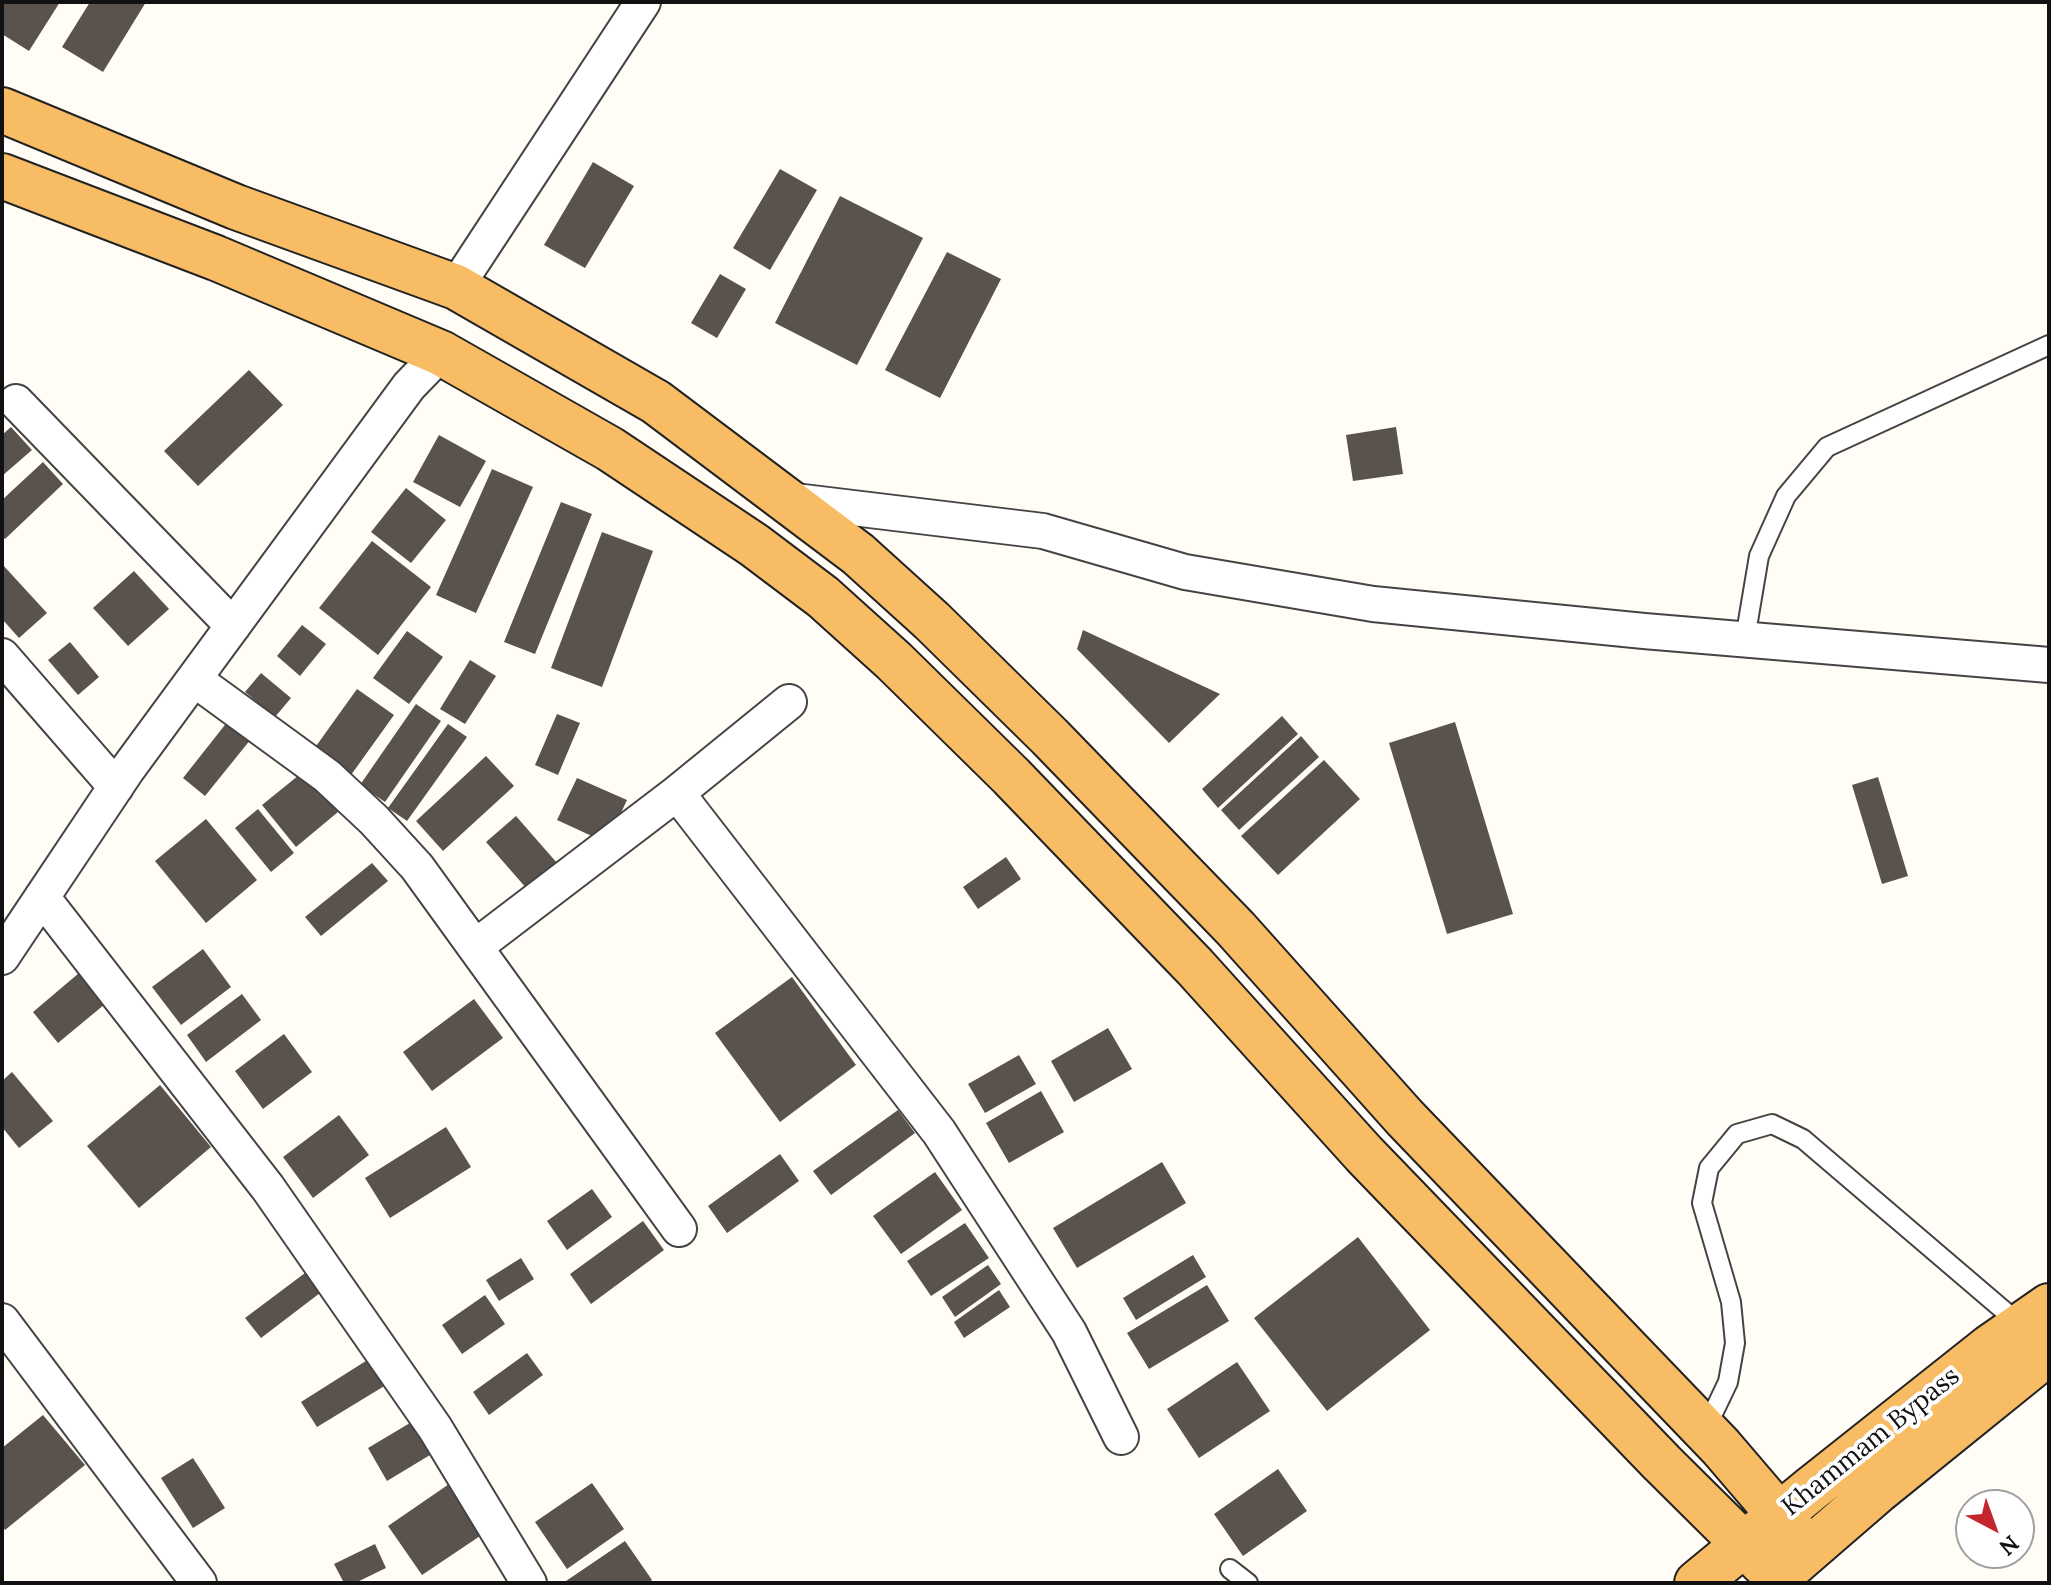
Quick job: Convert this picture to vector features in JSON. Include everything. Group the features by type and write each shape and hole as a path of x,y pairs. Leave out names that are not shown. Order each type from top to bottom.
{"highway":[{"path":"2,110 236,207 456,287 656,402 858,554 932,621 1050,737 1236,929 1405,1118 1721,1447 1779,1515 1786,1570"},
{"path":"2,176 216,258 441,353 610,449 754,545 823,597 894,661 1011,776 1163,933 1364,1154 1651,1452 1744,1545 1786,1570"},
{"name":"Khammam Bypass","path":"1697,1583 1990,1347 2040,1328"},
{"name":"Khammam Bypass","path":"1786,1570 1876,1492 2040,1328"}],"street":[{"path":"456,287 643,2"},
{"path":"5,944 42,897 116,787 409,386 441,353"},
{"path":"16,402 233,626"},
{"path":"786,500 1043,531 1185,572 1373,604 2049,665"},
{"path":"2,656 116,787"},
{"path":"194,679 327,776 374,820 417,867 679,1229"},
{"path":"475,947 677,793 789,702"},
{"path":"677,793 939,1132 1069,1332 1121,1437"},
{"path":"42,897 268,1188 435,1428 529,1583"},
{"path":"2,1321 199,1583"}],"lane":[{"path":"1745,639 1759,556 1786,496 1827,447 2049,345"},
{"path":"1704,1431 1728,1382 1735,1343 1731,1302 1702,1203 1709,1168 1737,1134 1772,1124 1803,1139 2040,1328"},
{"path":"1230,1569 1248,1583"}],"building":[{"path":"2,2 60,2 29,51 2,34"},
{"path":"90,2 146,2 103,72 62,47"},
{"path":"593,162 634,186 585,268 544,245"},
{"path":"780,169 817,190 770,270 733,248"},
{"path":"840,196 923,238 857,365 775,323"},
{"path":"947,252 1001,279 940,398 885,370"},
{"path":"720,274 746,289 717,338 691,323"},
{"path":"249,370 283,405 198,486 164,451"},
{"path":"11,427 32,450 2,476 2,435"},
{"path":"1396,427 1403,474 1353,481 1346,435"},
{"path":"439,435 486,461 460,507 413,482"},
{"path":"43,462 63,484 5,539 2,536 2,500"},
{"path":"492,469 533,487 476,613 436,595"},
{"path":"406,488 446,520 411,563 371,532"},
{"path":"561,502 592,514 535,654 504,642"},
{"path":"602,532 653,551 602,687 551,668"},
{"path":"372,541 431,587 378,655 319,608"},
{"path":"2,564 47,613 19,638 2,619"},
{"path":"134,571 169,609 128,646 93,608"},
{"path":"302,625 326,644 300,676 277,656"},
{"path":"1083,630 1220,694 1169,743 1077,649"},
{"path":"407,631 443,657 409,704 373,678"},
{"path":"70,642 99,677 78,695 48,660"},
{"path":"470,660 496,676 465,724 440,709"},
{"path":"261,673 291,698 275,717 245,692"},
{"path":"357,689 394,715 351,775 314,749"},
{"path":"416,704 441,721 385,802 360,785"},
{"path":"557,714 580,723 558,775 535,765"},
{"path":"1282,716 1298,734 1218,808 1202,789"},
{"path":"228,721 251,739 205,796 183,778"},
{"path":"1455,722 1513,914 1447,934 1389,743"},
{"path":"448,724 467,737 407,821 388,808"},
{"path":"1301,736 1319,757 1239,830 1221,810"},
{"path":"486,756 514,786 443,851 416,821"},
{"path":"1324,760 1360,799 1278,875 1241,836"},
{"path":"304,771 338,812 296,847 262,805"},
{"path":"1878,777 1908,876 1882,884 1852,785"},
{"path":"577,778 627,800 607,843 557,820"},
{"path":"258,809 294,853 271,872 235,828"},
{"path":"516,816 557,863 527,889 486,842"},
{"path":"206,819 257,880 206,923 155,861"},
{"path":"1006,857 1021,879 978,909 963,887"},
{"path":"372,863 388,881 321,936 305,917"},
{"path":"203,949 231,987 181,1025 152,987"},
{"path":"79,973 105,1004 58,1043 33,1012"},
{"path":"792,977 856,1065 780,1122 715,1033"},
{"path":"242,994 261,1020 206,1062 187,1035"},
{"path":"474,999 503,1038 432,1091 403,1052"},
{"path":"1108,1028 1132,1069 1074,1102 1051,1061"},
{"path":"284,1034 312,1072 263,1109 235,1071"},
{"path":"1019,1055 1036,1084 985,1113 968,1084"},
{"path":"12,1072 53,1121 19,1148 2,1127 2,1081"},
{"path":"160,1085 211,1147 139,1208 87,1146"},
{"path":"1041,1091 1064,1132 1009,1163 986,1123"},
{"path":"898,1110 915,1133 831,1195 813,1171"},
{"path":"339,1115 369,1155 313,1198 283,1157"},
{"path":"446,1127 471,1167 390,1218 365,1178"},
{"path":"780,1154 799,1181 727,1233 708,1206"},
{"path":"1162,1162 1186,1203 1077,1268 1053,1228"},
{"path":"935,1172 962,1210 901,1254 873,1216"},
{"path":"592,1189 612,1217 567,1250 547,1221"},
{"path":"643,1221 664,1250 591,1304 570,1274"},
{"path":"965,1223 989,1258 931,1296 907,1261"},
{"path":"1358,1237 1430,1330 1327,1411 1254,1318"},
{"path":"1193,1255 1206,1277 1136,1320 1123,1298"},
{"path":"521,1258 534,1279 499,1301 486,1280"},
{"path":"988,1265 1001,1284 955,1317 942,1297"},
{"path":"305,1273 320,1293 261,1338 245,1318"},
{"path":"1207,1285 1229,1321 1149,1369 1127,1333"},
{"path":"999,1290 1010,1307 964,1338 954,1322"},
{"path":"485,1295 505,1324 462,1354 442,1325"},
{"path":"527,1353 543,1375 489,1415 473,1392"},
{"path":"369,1359 386,1385 317,1427 301,1402"},
{"path":"1237,1362 1270,1411 1199,1458 1167,1409"},
{"path":"43,1415 85,1465 5,1530 2,1526 2,1448"},
{"path":"415,1420 435,1452 387,1481 368,1448"},
{"path":"193,1458 225,1508 193,1528 161,1478"},
{"path":"1278,1469 1307,1511 1243,1556 1214,1514"},
{"path":"452,1482 486,1532 422,1575 388,1526"},
{"path":"592,1483 624,1529 567,1569 535,1522"},
{"path":"625,1541 652,1580 648,1583 566,1581"},
{"path":"375,1544 386,1568 355,1583 344,1583 334,1564"}]}
